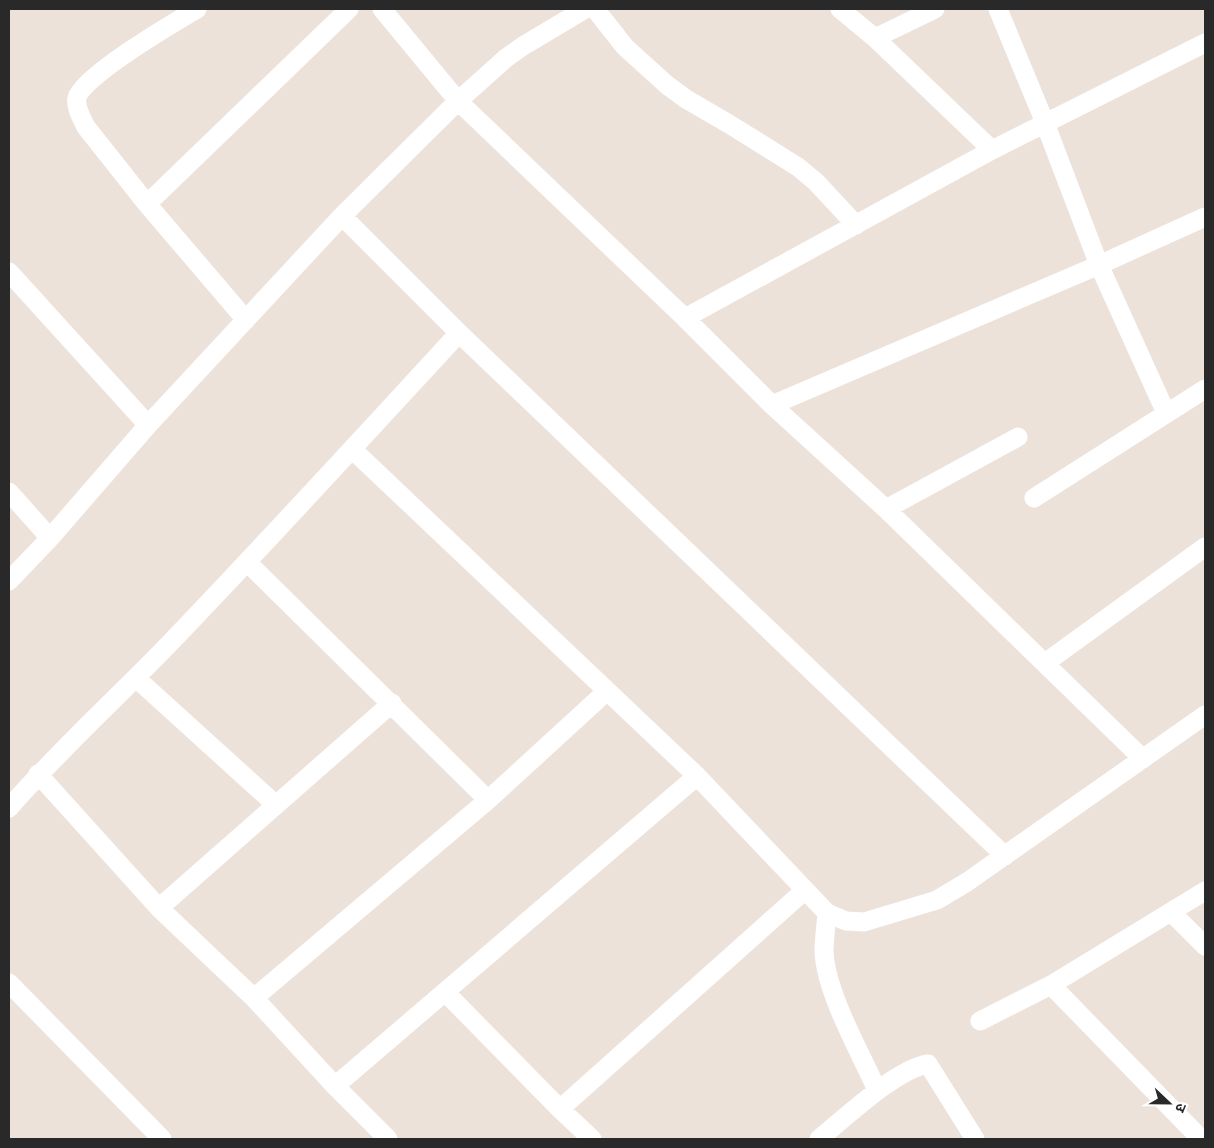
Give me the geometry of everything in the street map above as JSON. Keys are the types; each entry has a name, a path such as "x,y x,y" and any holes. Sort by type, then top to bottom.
{"street":[{"path":"197,9 126,54 83,85 76,98 79,113 86,127 246,320"},
{"path":"148,204 349,9"},
{"path":"382,9 458,102 685,318 772,405 886,509 1143,759"},
{"path":"9,581 50,538 148,425 342,216 458,102 523,46 584,9"},
{"path":"595,9 624,46 667,85 686,99 798,167 816,182 856,224"},
{"path":"840,9 874,38 992,150"},
{"path":"874,38 935,9"},
{"path":"998,9 1045,123 1099,265 1166,413"},
{"path":"685,318 992,150 1205,43"},
{"path":"342,216 459,333 1005,856"},
{"path":"772,405 1099,265 1205,217"},
{"path":"9,272 148,425"},
{"path":"9,808 38,774 136,678 247,562 459,333"},
{"path":"1034,498 1205,389"},
{"path":"886,509 1018,437"},
{"path":"352,449 697,776 804,891 827,913 846,921 864,922 937,900 968,882 1205,715"},
{"path":"9,492 50,538"},
{"path":"1045,663 1205,547"},
{"path":"247,562 392,703 488,800"},
{"path":"136,678 276,806"},
{"path":"254,998 488,800 608,691"},
{"path":"159,908 392,703"},
{"path":"38,774 159,908 254,998 335,1086 388,1139"},
{"path":"335,1086 697,776"},
{"path":"560,1109 804,891"},
{"path":"980,1021 1051,985 1205,891"},
{"path":"1171,912 1205,946"},
{"path":"827,913 824,953 829,977 836,1001 878,1090"},
{"path":"9,983 162,1139"},
{"path":"1051,985 1201,1139"},
{"path":"445,992 592,1139"},
{"path":"819,1139 878,1090 918,1066 928,1064 975,1139"}]}
